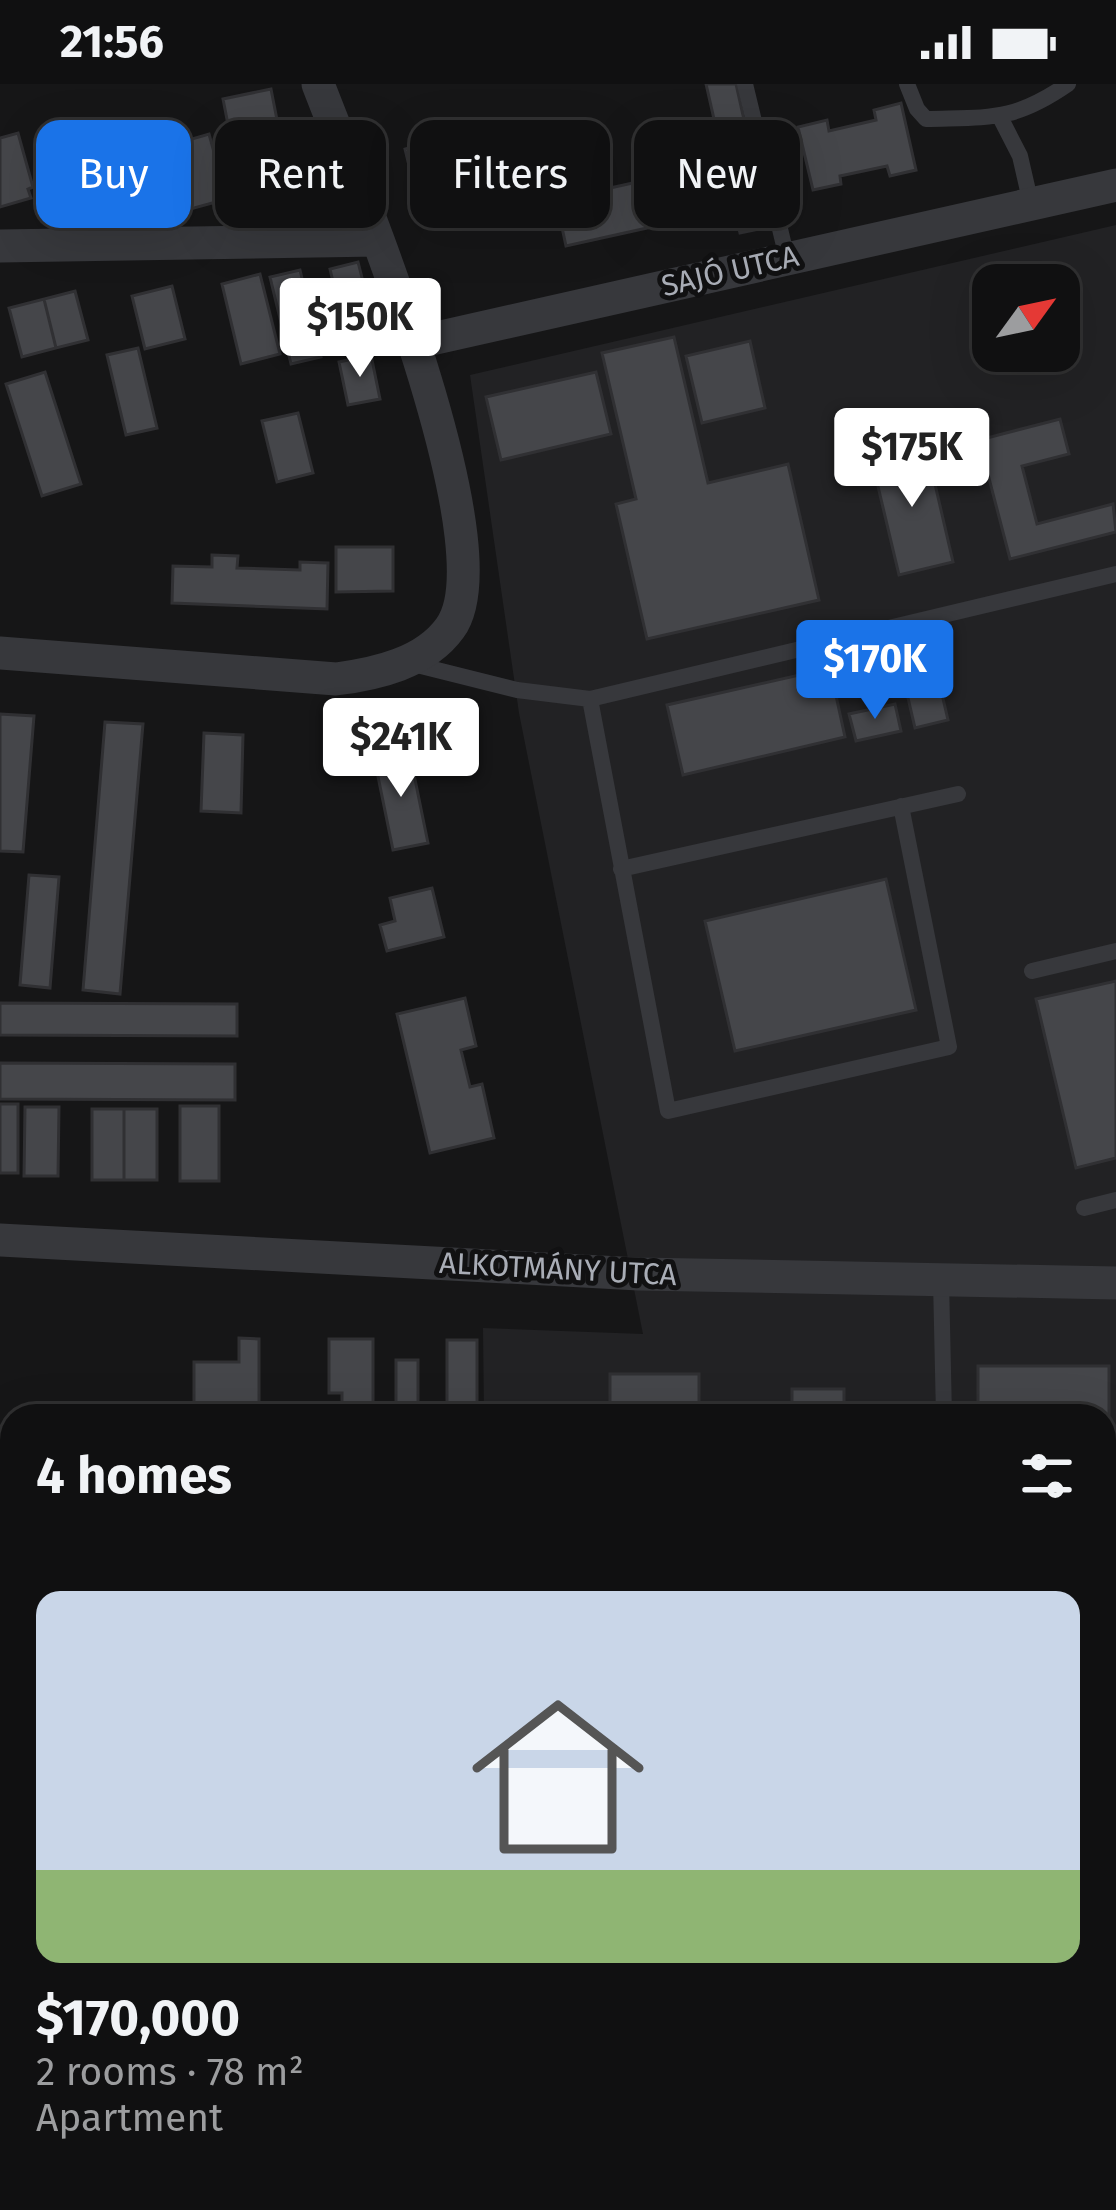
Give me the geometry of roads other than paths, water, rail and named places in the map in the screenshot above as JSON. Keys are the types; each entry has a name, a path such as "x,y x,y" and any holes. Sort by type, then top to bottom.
{"street":[{"path":"0,652 336,679 369,675 405,662 435,644 452,626 464,598 458,514 414,343 318,84"},
{"name":"SAJÓ UTCA","path":"414,343 1116,185"},
{"path":"0,246 378,240"},
{"name":"ALKOTMÁNY UTCA","path":"0,1240 639,1274 1116,1283"}],"lane":[{"path":"745,84 787,258"},
{"path":"907,84 916,110 926,119 1000,117 1034,107 1068,84"},
{"path":"1000,117 1020,156 1030,204"},
{"path":"405,662 517,690 590,699 1116,574"},
{"path":"590,699 668,1111 949,1047 901,806"},
{"path":"621,868 958,794"},
{"path":"1032,971 1116,951"},
{"path":"1084,1208 1116,1200"},
{"path":"941,1280 944,1404"}]}
